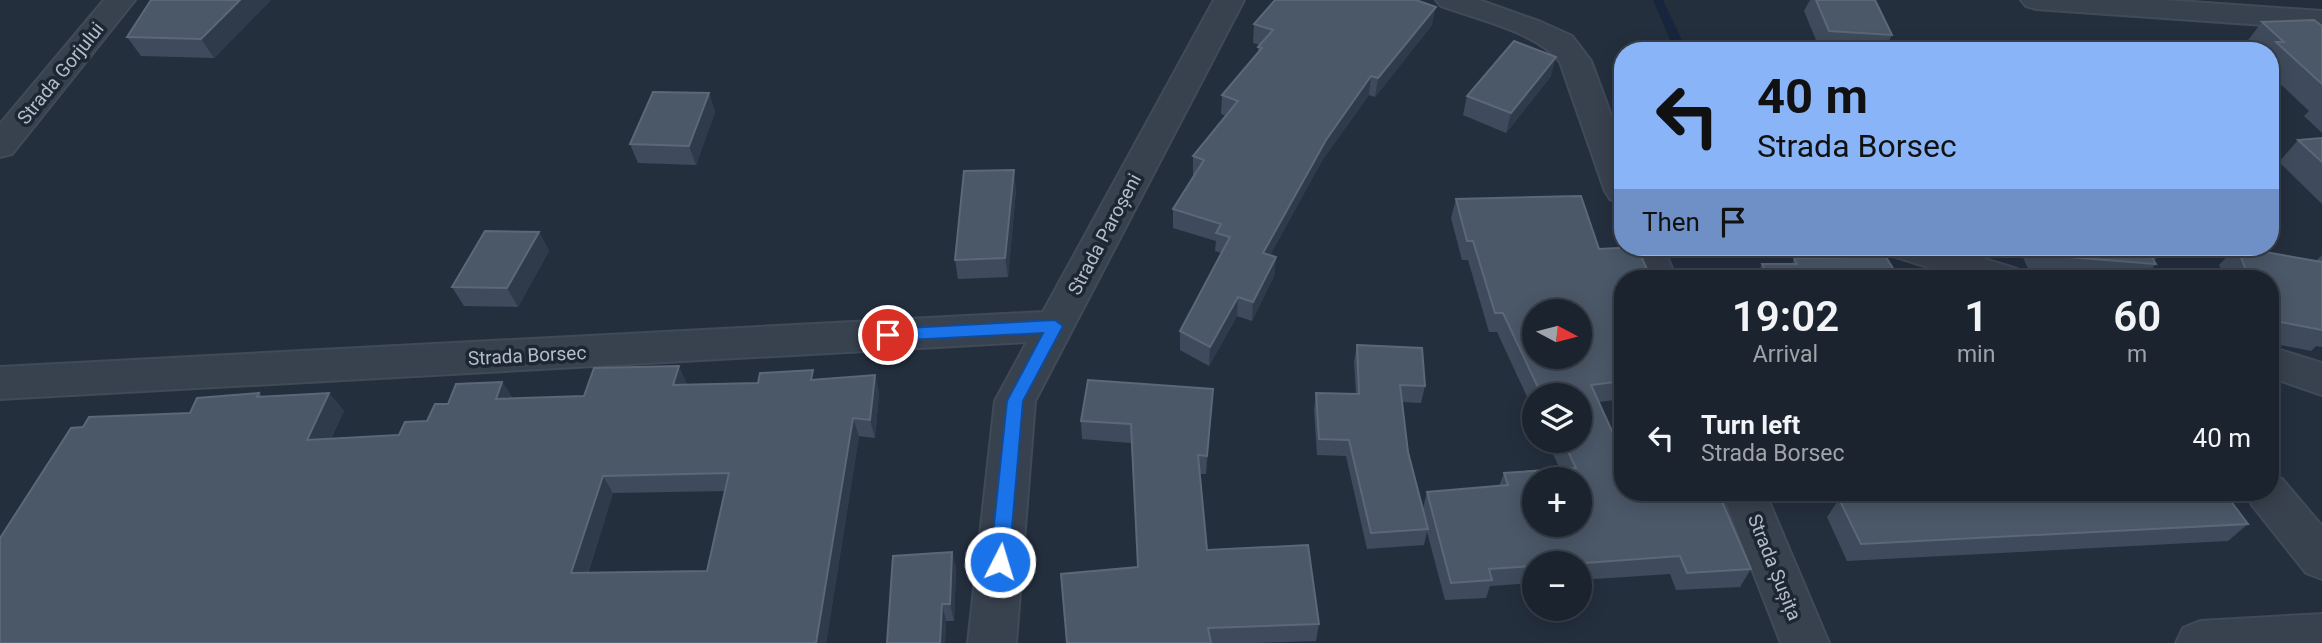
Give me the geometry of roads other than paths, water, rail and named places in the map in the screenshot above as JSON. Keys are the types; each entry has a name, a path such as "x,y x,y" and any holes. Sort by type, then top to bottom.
{"street":[{"name":"Strada Gorjului","path":"0,146 14,113 120,0"},
{"name":"Strada Paroșeni","path":"992,643 1015,401 1229,0"},
{"path":"1451,0 1530,28 1561,43 1575,61 1614,153"},
{"path":"2036,0 2322,20"},
{"path":"1934,256 1979,270"},
{"name":"Strada Borsec","path":"0,383 1055,326"},
{"path":"2279,365 2322,379"},
{"name":"Strada Șușița","path":"1748,501 1805,643"},
{"path":"2274,501 2322,559"},
{"path":"2200,643 2322,635"}],"waterway":[{"path":"1658,0 1677,42"}]}
